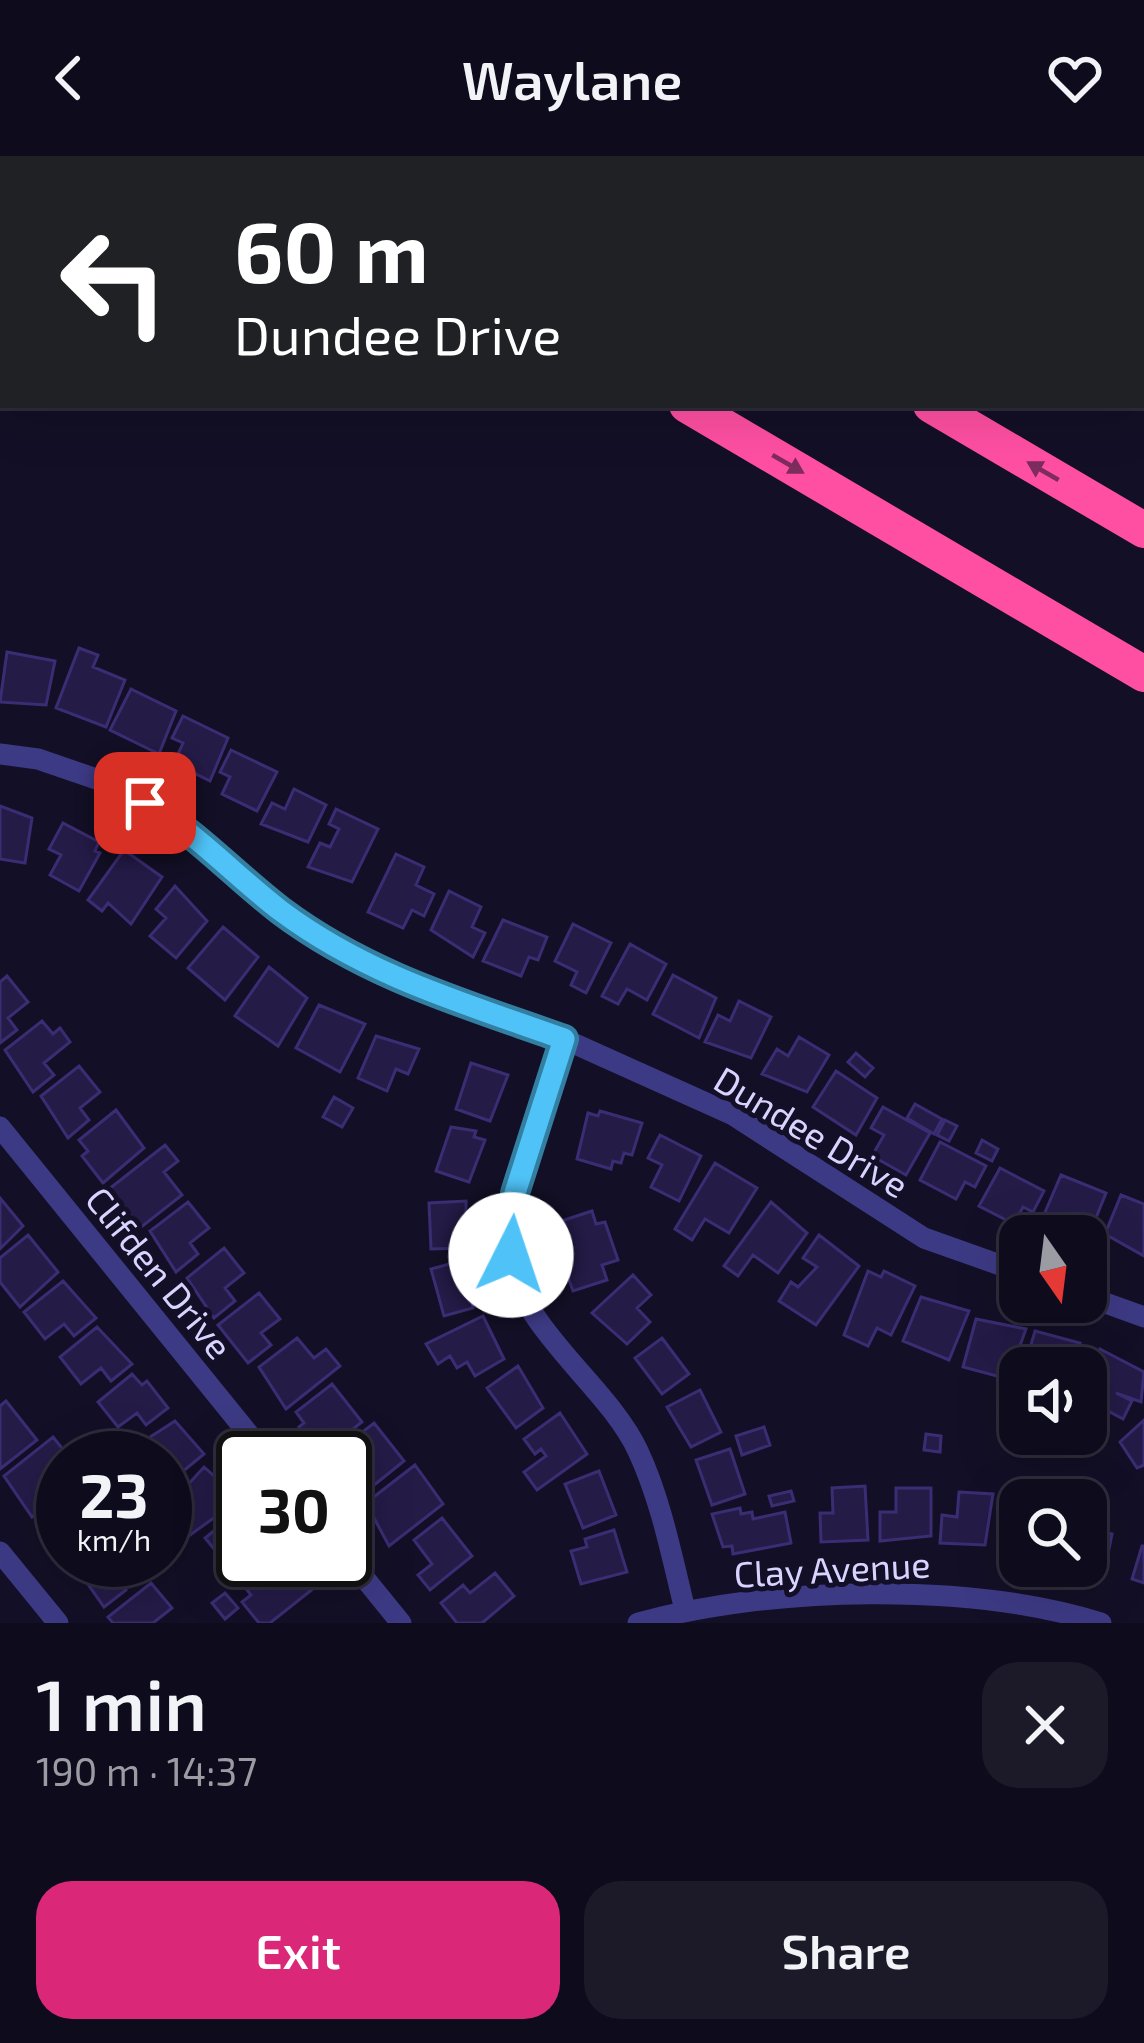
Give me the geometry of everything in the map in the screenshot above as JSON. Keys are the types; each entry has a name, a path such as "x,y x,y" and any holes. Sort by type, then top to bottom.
{"highway":[{"path":"692,408 1144,674"},
{"path":"936,408 1144,530"}],"street":[{"name":"Dundee Drive","path":"0,754 38,759 111,784 179,822 282,911 380,974 564,1039 733,1115 924,1238 999,1265"},
{"path":"564,1039 515,1193 511,1255 526,1306 590,1379 638,1449 685,1610"},
{"name":"Clifden Drive","path":"0,1126 246,1431"},
{"path":"1107,1304 1144,1317"},
{"path":"0,1552 58,1623"},
{"path":"372,1587 401,1623"},
{"name":"Clay Avenue","path":"638,1623 685,1610 920,1591 1101,1623"}],"building":[{"path":"79,648 98,655 93,667 125,680 106,727 56,708"},
{"path":"7,652 55,661 46,705 0,702"},
{"path":"131,689 176,711 159,754 110,730"},
{"path":"183,716 228,738 210,781 174,763 183,743 172,738"},
{"path":"231,750 277,772 257,811 222,794 230,777 220,772"},
{"path":"294,789 326,805 308,842 261,824 272,803 285,809"},
{"path":"0,806 32,818 25,863 0,859"},
{"path":"336,809 378,829 352,882 308,867 320,843 330,847 339,829 329,824"},
{"path":"63,823 99,842 95,851 100,853 79,891 50,875 61,855 49,849"},
{"path":"124,850 162,877 131,924 108,903 102,911 88,900"},
{"path":"396,854 424,867 416,885 434,894 424,916 412,910 403,928 368,912"},
{"path":"175,886 207,921 176,958 150,936 166,918 156,909"},
{"path":"449,891 481,907 472,927 485,933 473,957 431,930"},
{"path":"503,920 547,937 538,960 529,957 521,976 483,961"},
{"path":"573,924 611,943 586,993 571,985 577,972 555,961"},
{"path":"223,927 258,957 225,1000 188,968"},
{"path":"630,944 666,964 647,1000 627,989 618,1004 602,996"},
{"path":"269,967 307,998 278,1046 235,1016"},
{"path":"673,975 716,998 699,1038 653,1014"},
{"path":"7,976 28,1002 8,1018 17,1030 0,1043 0,982"},
{"path":"739,1001 771,1017 751,1058 705,1042 718,1015 730,1021"},
{"path":"319,1005 365,1024 340,1072 296,1048"},
{"path":"42,1021 53,1034 60,1028 70,1042 44,1063 54,1075 33,1092 5,1050"},
{"path":"376,1036 419,1049 408,1074 396,1069 387,1091 358,1078"},
{"path":"799,1037 829,1055 807,1092 762,1074 777,1049 788,1056"},
{"path":"856,1053 873,1068 865,1077 848,1062"},
{"path":"471,1063 508,1075 490,1121 456,1109"},
{"path":"79,1066 100,1092 80,1108 89,1120 68,1138 41,1096"},
{"path":"836,1071 877,1098 856,1135 813,1107"},
{"path":"334,1097 353,1108 342,1127 323,1117"},
{"path":"915,1104 942,1119 934,1134 907,1118"},
{"path":"883,1107 930,1133 906,1175 872,1156 884,1135 871,1128"},
{"path":"116,1110 144,1148 103,1183 82,1156 88,1151 79,1140"},
{"path":"600,1111 642,1123 632,1155 624,1153 621,1163 613,1161 611,1169 577,1159 588,1113 598,1116"},
{"path":"945,1120 957,1126 949,1141 937,1135"},
{"path":"451,1127 476,1131 474,1137 485,1140 469,1182 436,1171"},
{"path":"660,1135 701,1156 679,1201 651,1187 662,1165 648,1158"},
{"path":"982,1140 998,1149 992,1161 976,1153"},
{"path":"940,1142 986,1166 975,1187 965,1182 956,1199 920,1180"},
{"path":"165,1145 178,1161 164,1172 182,1195 140,1228 109,1189"},
{"path":"715,1163 757,1188 729,1233 705,1219 692,1240 675,1229"},
{"path":"1000,1168 1044,1191 1033,1212 1023,1207 1019,1215 999,1216 979,1206"},
{"path":"1061,1175 1106,1193 1097,1215 1044,1215"},
{"path":"1121,1195 1144,1204 1144,1256 1107,1235"},
{"path":"0,1198 23,1226 0,1249"},
{"path":"466,1201 466,1248 431,1249 429,1203"},
{"path":"188,1202 209,1228 190,1243 198,1254 176,1272 150,1231"},
{"path":"771,1202 807,1233 778,1273 753,1255 738,1276 724,1266"},
{"path":"592,1211 596,1224 605,1222 618,1260 602,1265 607,1280 573,1291 557,1247 565,1244 563,1238 557,1240 552,1224"},
{"path":"28,1235 58,1272 20,1307 0,1282 0,1258"},
{"path":"819,1235 859,1266 816,1325 779,1301 791,1282 798,1287 817,1267 803,1258"},
{"path":"224,1248 244,1273 225,1288 235,1301 214,1318 187,1278"},
{"path":"464,1260 473,1308 444,1316 431,1269"},
{"path":"868,1271 881,1277 884,1271 915,1286 891,1335 877,1328 868,1346 844,1335"},
{"path":"633,1275 651,1295 637,1308 650,1322 627,1344 592,1313"},
{"path":"63,1281 96,1318 74,1336 64,1324 45,1339 24,1312"},
{"path":"259,1293 280,1319 261,1333 271,1345 248,1363 218,1325"},
{"path":"921,1297 969,1311 949,1360 903,1341"},
{"path":"483,1316 504,1359 475,1376 467,1362 457,1368 450,1356 438,1364 426,1344"},
{"path":"976,1319 1026,1329 1020,1347 999,1347 999,1377 963,1367"},
{"path":"97,1327 132,1364 111,1381 101,1368 81,1384 60,1357"},
{"path":"1035,1331 1080,1343 1079,1347 1030,1347"},
{"path":"297,1338 314,1358 326,1349 340,1366 286,1409 259,1367"},
{"path":"662,1338 689,1374 662,1394 635,1358"},
{"path":"1107,1353 1144,1372 1141,1402 1116,1393 1132,1401 1123,1419 1107,1410"},
{"path":"518,1366 543,1408 516,1428 487,1388"},
{"path":"132,1374 142,1385 147,1381 168,1408 146,1425 137,1413 118,1427 98,1402"},
{"path":"332,1384 362,1422 350,1431 302,1431 299,1427 304,1423 296,1412"},
{"path":"700,1390 721,1432 691,1447 667,1407"},
{"path":"6,1401 36,1441 0,1469 0,1406"},
{"path":"560,1413 587,1454 537,1490 524,1472 546,1456 541,1449 535,1454 524,1439"},
{"path":"1144,1420 1144,1465 1137,1468 1120,1442"},
{"path":"175,1421 184,1431 159,1431"},
{"path":"374,1423 404,1461 372,1487 372,1431 364,1431"},
{"path":"764,1427 770,1445 742,1455 736,1436"},
{"path":"926,1434 941,1436 940,1452 924,1450"},
{"path":"192,1440 204,1454 192,1464"},
{"path":"730,1449 745,1494 712,1505 696,1460"},
{"path":"36,1451 36,1514 32,1517 4,1476"},
{"path":"415,1465 443,1504 389,1546 372,1514 372,1498"},
{"path":"204,1467 216,1478 216,1516 192,1534 192,1480"},
{"path":"599,1471 616,1515 583,1528 565,1484"},
{"path":"865,1486 868,1540 821,1542 820,1513 833,1513 832,1488"},
{"path":"896,1488 931,1488 931,1536 880,1541 880,1512 896,1512"},
{"path":"791,1491 794,1501 772,1506 769,1496"},
{"path":"959,1492 993,1494 985,1545 940,1543 942,1515 957,1517"},
{"path":"740,1508 741,1514 752,1512 753,1519 785,1512 791,1543 733,1554 732,1546 723,1547 712,1514"},
{"path":"442,1518 472,1556 430,1590 418,1575 432,1564 414,1540"},
{"path":"216,1529 216,1551 205,1538"},
{"path":"614,1530 627,1572 581,1584 571,1551 587,1547 585,1539"},
{"path":"1144,1546 1144,1583 1132,1579"},
{"path":"495,1573 514,1596 482,1623 457,1623 441,1603 463,1585 470,1593"},
{"path":"90,1587 124,1587 126,1590 104,1607"},
{"path":"146,1587 154,1587 172,1608 153,1623 113,1623 108,1617"},
{"path":"245,1587 314,1588 270,1623 259,1623 242,1602 251,1595"},
{"path":"225,1593 238,1608 225,1619 212,1603"}],"route":[{"path":"145,803 179,822 282,911 380,974 564,1039 515,1193 511,1255"}]}
